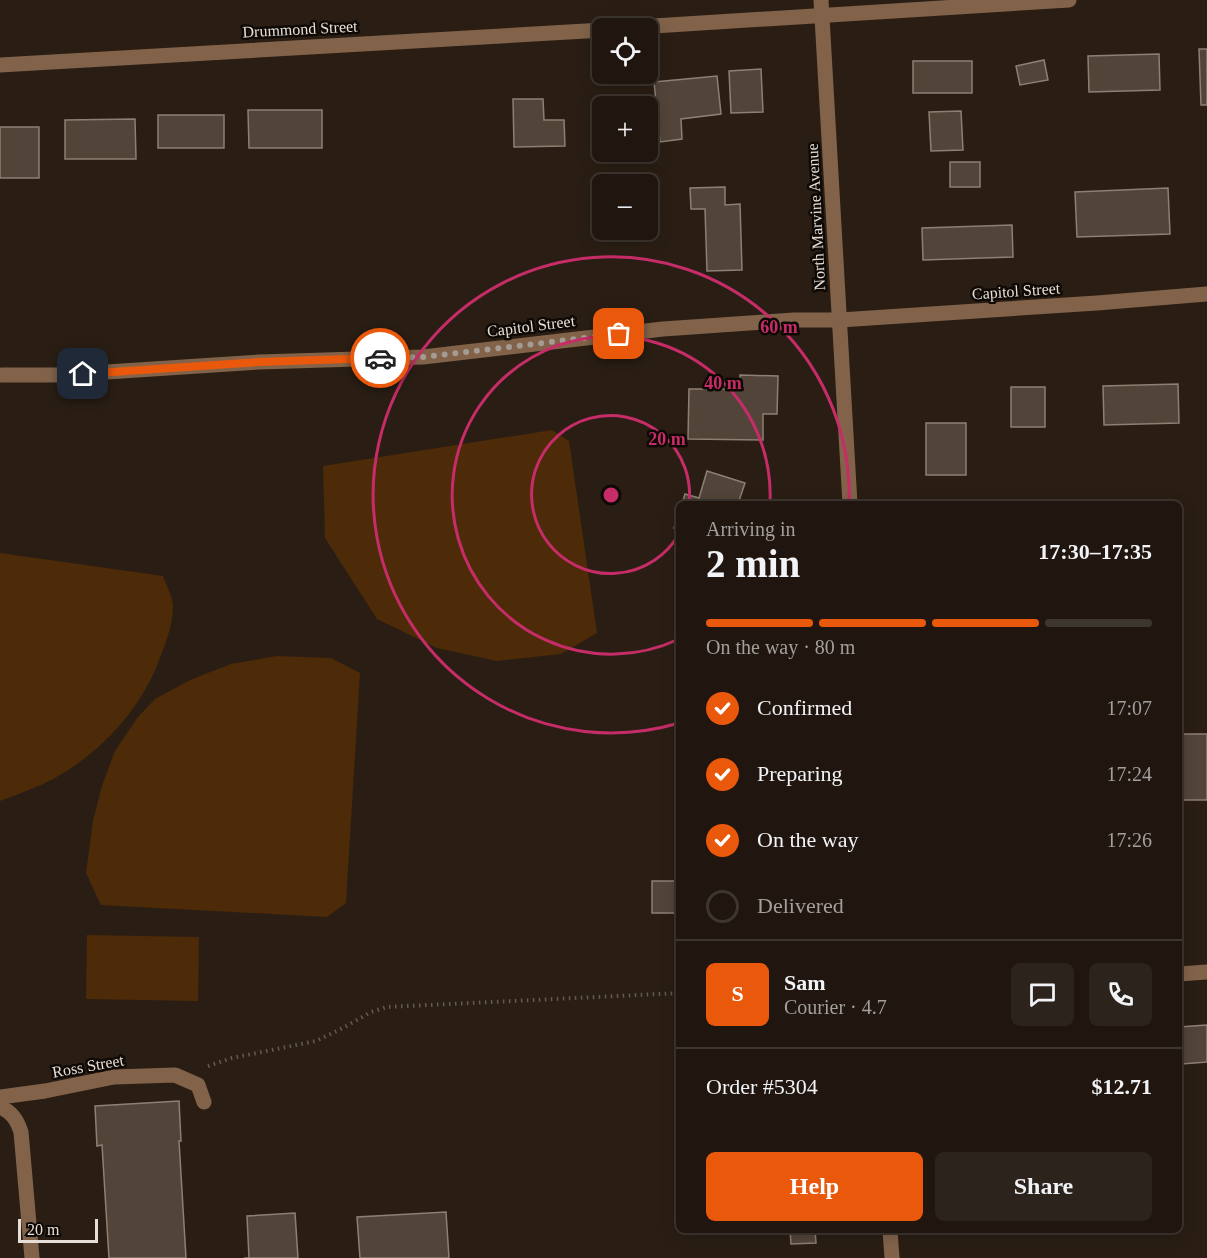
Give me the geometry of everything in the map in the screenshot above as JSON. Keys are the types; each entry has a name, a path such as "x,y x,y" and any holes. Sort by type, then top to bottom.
{"street":[{"name":"North Marvine Avenue","path":"821,0 850,501"},
{"path":"658,26 1069,0"},
{"name":"Drummond Street","path":"0,65 592,31"},
{"name":"Capitol Street","path":"2,375 61,375 258,362 423,357 663,329 794,320 840,320 1207,294"},
{"path":"1182,974 1207,972"},
{"name":"Ross Street","path":"0,1097 45,1091 114,1077 175,1075 188,1081"},
{"path":"188,1081 198,1085 204,1102"},
{"path":"0,1107 17,1120 21,1132 32,1258"},
{"path":"890,1233 892,1258"}],"path":[{"path":"188,1081 201,1068 232,1058 316,1041 371,1012 387,1007 676,993"}],"shaded area":[{"path":"552,430 569,441 597,633 561,654 497,661 437,648 377,619 325,538 323,466"},
{"path":"0,553 163,576 173,606 167,638 153,674 144,692 119,726 105,741 73,767 55,778 0,801"},
{"path":"277,656 331,658 360,673 346,903 327,917 101,905 86,873 93,821 102,786 115,751 138,717 155,699 190,680 231,664"},
{"path":"87,935 199,937 198,1001 86,999"}],"building":[{"path":"1199,49 1207,49 1207,105 1201,105"},
{"path":"1159,54 1160,90 1089,92 1088,56"},
{"path":"1044,60 1048,80 1020,85 1016,66"},
{"path":"913,61 972,61 972,93 913,93"},
{"path":"761,69 763,112 731,113 729,71"},
{"path":"717,76 721,114 681,119 682,139 660,142 658,96 655,96 654,84 658,84 658,82"},
{"path":"513,99 543,99 544,120 564,120 565,146 514,147"},
{"path":"248,110 322,110 322,148 249,148"},
{"path":"961,111 963,150 931,151 929,112"},
{"path":"158,115 224,115 224,148 158,148"},
{"path":"135,119 136,159 65,159 65,120"},
{"path":"0,127 39,127 39,178 0,178"},
{"path":"950,162 980,162 980,187 950,187"},
{"path":"725,187 725,205 740,204 742,270 707,271 705,209 691,209 690,188"},
{"path":"1168,188 1170,234 1077,237 1075,192"},
{"path":"1012,225 1013,257 923,260 922,228"},
{"path":"740,375 778,376 777,414 763,414 763,440 688,439 689,389 740,389"},
{"path":"1178,384 1179,423 1104,425 1103,386"},
{"path":"1011,387 1045,387 1045,427 1011,427"},
{"path":"926,423 966,423 966,475 926,475"},
{"path":"707,471 745,483 739,501 683,501 685,494 699,498"},
{"path":"1183,734 1207,734 1207,800 1183,800"},
{"path":"652,881 676,881 676,913 652,913"},
{"path":"1207,1025 1207,1062 1182,1064 1182,1027"},
{"path":"179,1101 186,1258 109,1258 102,1145 97,1146 95,1106"},
{"path":"446,1212 449,1258 360,1258 357,1217"},
{"path":"295,1213 298,1258 249,1258 247,1216"},
{"path":"790,1233 815,1233 816,1243 791,1244"}],"way so far":[{"path":"380,358 423,357 619,334"}],"route":[{"path":"83,374 258,362 380,358"}]}
